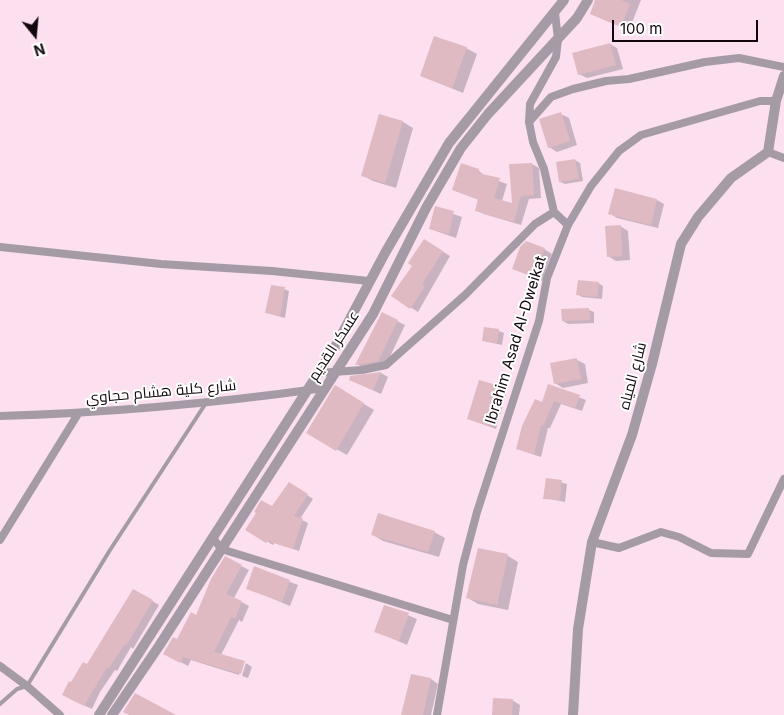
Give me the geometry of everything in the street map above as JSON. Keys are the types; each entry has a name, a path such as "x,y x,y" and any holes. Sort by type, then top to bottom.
{"street":[{"name":"عسكر القديم","path":"99,715 214,539 307,391 449,143 564,0"},
{"name":"عسكر القديم","path":"112,715 159,646 373,314 426,208 461,148 488,114 577,18 588,0"},
{"path":"555,13 558,39 556,57 530,104 529,122 533,142 544,168 554,212 568,226"},
{"path":"529,122 551,97 573,89 606,81 629,79 705,62 739,58 784,68"},
{"path":"784,76 776,101 779,113 768,152 784,158"},
{"name":"Ibrahim Asad Al-Dweikat","path":"437,715 463,565 480,502 539,321 547,278 568,226 591,186 602,172 619,151 641,135 760,101 776,101"},
{"name":"شارع المياه","path":"573,715 578,628 592,542 634,426 652,364 681,244 698,217 732,178 768,152"},
{"path":"318,373 334,373 386,365 465,295 535,224 554,212"},
{"path":"0,246 161,264 272,271 370,281"},
{"name":"شارع كلية هشام حجاوي","path":"0,416 78,414 206,403 324,388"},
{"path":"0,540 78,414"},
{"path":"592,542 619,548 661,532 678,536 711,553 748,554 784,479"},
{"path":"214,539 221,549 453,620"},
{"path":"0,666 27,686 60,715"}],"lane":[{"path":"0,704 17,689 27,686 110,550 206,403"}],"building":[{"path":"595,0 621,0 630,4 621,27 590,14"},
{"path":"434,36 467,47 452,88 420,76"},
{"path":"610,43 616,65 578,75 572,53"},
{"path":"561,112 570,141 548,148 539,119"},
{"path":"379,114 403,121 385,183 361,176"},
{"path":"575,159 579,179 559,182 556,162"},
{"path":"461,163 479,169 478,173 500,178 494,198 512,203 509,164 532,163 534,195 521,196 514,222 475,211 478,199 452,190"},
{"path":"615,188 657,199 651,225 608,214"},
{"path":"435,206 454,211 449,234 429,229"},
{"path":"621,225 622,256 607,257 605,226"},
{"path":"424,239 443,251 422,284 425,286 410,309 391,296 412,266 408,263"},
{"path":"526,241 545,248 534,277 512,269 520,247"},
{"path":"578,280 599,282 597,297 576,295"},
{"path":"271,285 285,287 280,316 265,313"},
{"path":"589,308 590,320 562,321 561,309"},
{"path":"382,312 398,320 378,361 355,365"},
{"path":"484,327 499,329 497,343 482,341"},
{"path":"577,358 581,379 554,384 550,363"},
{"path":"381,372 373,390 349,380 350,376"},
{"path":"479,380 500,386 488,426 467,419"},
{"path":"548,384 580,395 575,408 554,401 543,426 541,425 534,454 516,449 522,426 535,399 542,402"},
{"path":"335,385 364,403 336,451 306,433"},
{"path":"546,478 562,480 560,500 543,499"},
{"path":"289,482 308,494 294,516 303,518 293,549 268,541 266,543 245,530 256,513 254,512 261,500 272,506"},
{"path":"378,513 435,531 428,552 371,535"},
{"path":"478,548 508,554 497,605 466,598"},
{"path":"225,556 242,565 226,594 242,601 235,619 231,617 214,652 245,661 241,674 183,657 180,663 163,654 173,637 177,639 191,612 196,615 211,579"},
{"path":"254,566 290,580 282,602 246,589"},
{"path":"133,589 153,600 126,646 124,645 109,668 107,667 84,706 62,695 69,681 71,682 83,662 87,664"},
{"path":"384,605 409,613 399,641 374,632"},
{"path":"411,674 431,678 423,715 401,715"},
{"path":"135,693 176,715 129,715 123,712"},
{"path":"493,698 513,699 512,715 492,715"}]}
